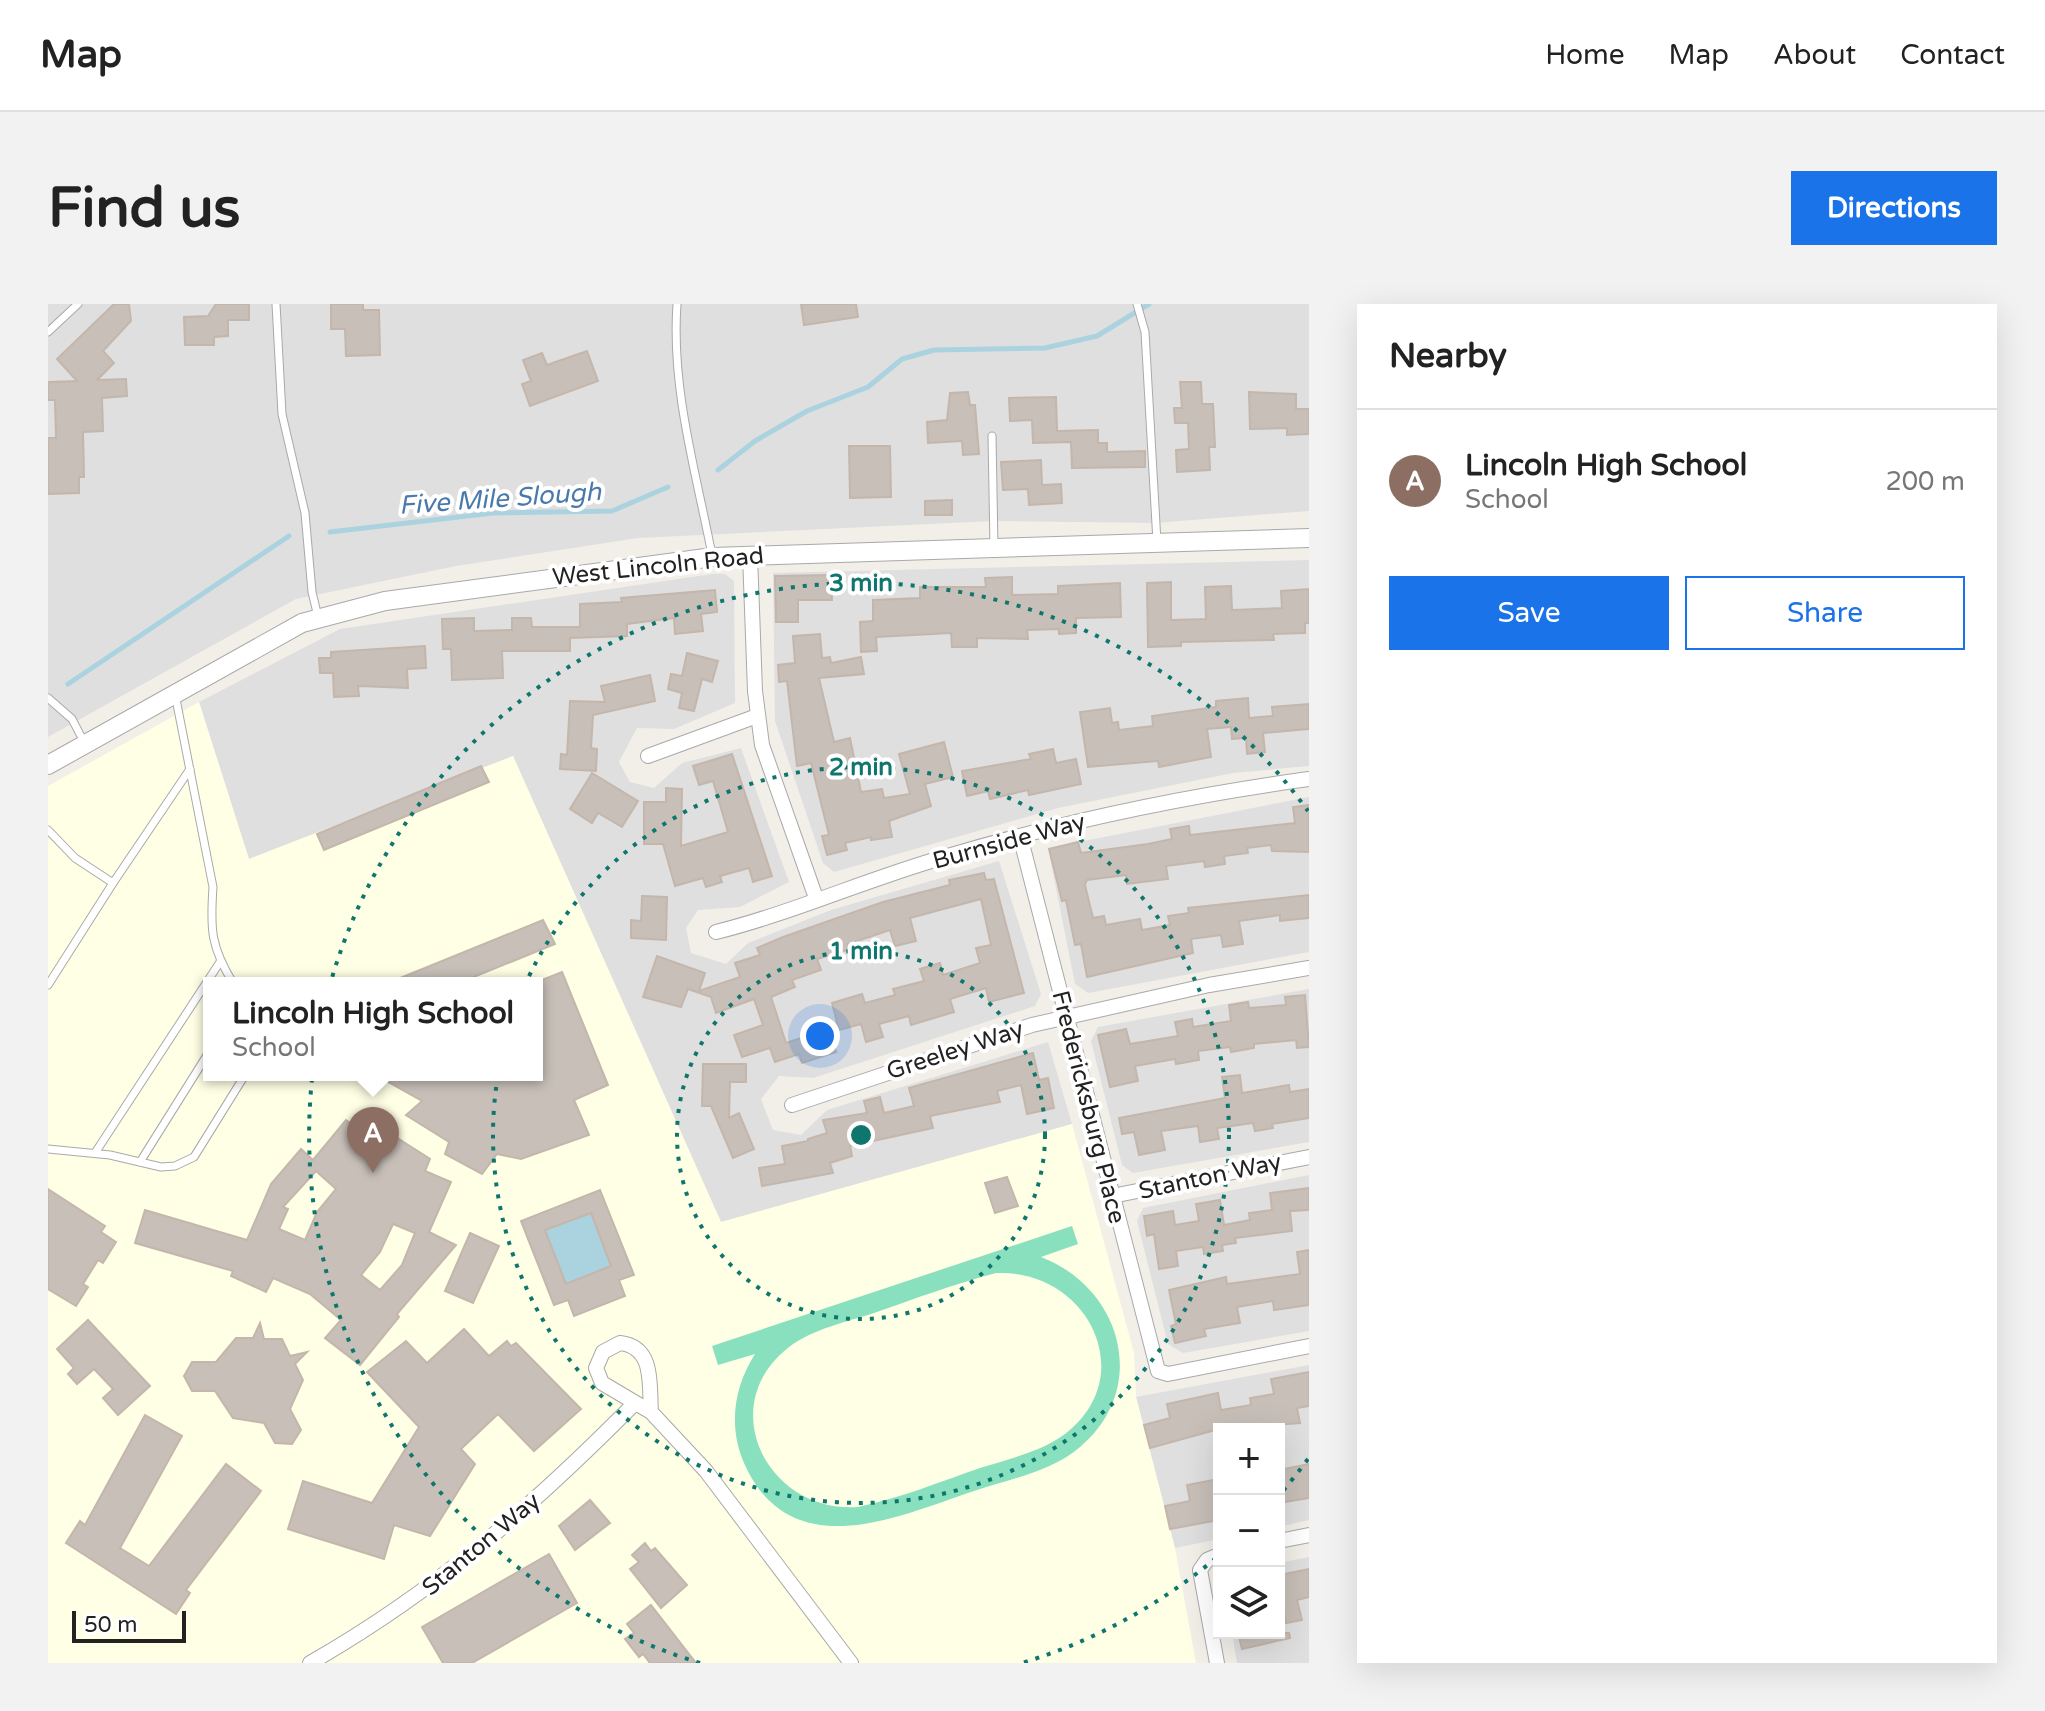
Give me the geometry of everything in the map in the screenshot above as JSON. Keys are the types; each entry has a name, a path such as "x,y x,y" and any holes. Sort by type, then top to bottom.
{"street":[{"name":"West Lincoln Road","path":"48,765 318,617 437,593 713,557 1309,538"},
{"path":"750,555 757,716 762,745 816,898"},
{"path":"648,756 757,716"},
{"name":"Burnside Way","path":"716,932 1020,836 1164,804 1309,779"},
{"name":"Fredericksburg Place","path":"1020,836 1156,1366 1163,1374 1309,1346"},
{"name":"Greeley Way","path":"792,1105 974,1042 1066,1017 1209,985 1309,968"},
{"name":"Stanton Way","path":"1112,1196 1309,1157"},
{"path":"651,1412 648,1362 635,1347 620,1343 597,1359 602,1383 651,1412 706,1471 851,1663"},
{"name":"Stanton Way","path":"310,1663 414,1600 480,1549 526,1510 635,1403"},
{"path":"1285,1540 1309,1535"},
{"path":"1213,1559 1203,1566 1201,1589 1217,1663"}],"lane":[{"path":"48,332 78,304"},
{"path":"276,304 282,414 305,513 312,592 318,617"},
{"path":"677,304 674,346 677,381 713,557"},
{"path":"1137,304 1145,332 1157,544"},
{"path":"992,436 994,550"},
{"path":"175,694 213,887 211,915 215,953 229,977"},
{"path":"48,698 72,719 85,744"},
{"path":"48,985 190,769"},
{"path":"49,834 75,858 113,883"},
{"path":"210,977 220,962"},
{"path":"95,1153 203,988"},
{"path":"140,1162 203,1062"},
{"path":"48,1149 95,1153 161,1167 175,1166 194,1157 241,1081"}],"shaded area":[{"path":"48,304 1309,304 1309,511 1154,523 993,521 638,538 456,566 296,599 48,737"},
{"path":"1309,560 1309,766 1233,773 1058,808 834,872 823,863 775,721 773,573"},
{"path":"725,574 734,581 735,703 674,729 637,728 619,762 630,782 654,788 682,763 741,748 789,882 740,907 698,910 686,928 691,953 726,964 748,943 831,910 999,861 1041,994 1035,1006 813,1078 779,1076 761,1099 773,1130 801,1135 827,1110 1048,1042 1072,1124 721,1222 513,756 249,860 199,702 340,629"},
{"path":"199,702 249,859 513,756 721,1222 1072,1124 1134,1353 1136,1397 1175,1548 1196,1663 48,1663 48,786"},
{"path":"1309,797 1309,952 1088,993 1075,984 1048,848"},
{"path":"1309,989 1309,1142 1133,1173 1122,1165 1091,1041 1098,1027"},
{"path":"1309,1175 1309,1331 1183,1353 1168,1344 1137,1221 1143,1208"},
{"path":"1309,1365 1309,1520 1285,1526 1285,1423 1213,1423 1213,1540 1175,1548 1136,1397"},
{"path":"1309,1557 1309,1663 1237,1663 1233,1639 1285,1639 1285,1562"}],"green space":[{"path":"1072,1226 1078,1244 1041,1257 1069,1272 1091,1291 1107,1315 1117,1342 1120,1369 1115,1397 1102,1423 1069,1456 1029,1474 912,1512 847,1526 817,1524 789,1515 764,1495 744,1463 735,1421 738,1393 755,1354 718,1365 712,1346","holes":["996,1273 1028,1276 1056,1288 1078,1307 1094,1330 1101,1357 1099,1384 1088,1410 1065,1434 1046,1446 1024,1454 858,1507 826,1505 799,1493 777,1475 761,1452 754,1425 755,1398 766,1371 789,1347 808,1335 980,1277"]}],"water":[{"path":"591,1213 611,1266 566,1284 545,1230"}],"building":[{"path":"114,304 129,304 131,321 103,351 114,363 97,380 126,379 127,396 102,398 103,431 83,432 84,477 79,477 79,493 48,494 48,438 56,438 55,400 48,400 48,382 77,381 57,359"},
{"path":"216,304 249,304 249,320 228,320 228,336 214,337 214,345 185,345 184,317 208,316"},
{"path":"331,304 363,304 363,310 379,310 380,355 346,356 345,329 331,329"},
{"path":"801,304 856,304 858,317 804,325"},
{"path":"587,351 598,381 530,406 522,384 531,381 523,360 542,353 547,365"},
{"path":"1180,382 1201,382 1202,404 1213,404 1215,447 1209,447 1210,470 1177,472 1176,450 1189,449 1188,423 1175,423 1174,408 1182,408"},
{"path":"968,392 970,405 975,405 979,454 963,455 962,441 928,443 927,422 947,420 950,393"},
{"path":"1249,392 1296,394 1296,409 1309,409 1309,434 1287,435 1287,428 1250,429"},
{"path":"1056,397 1057,431 1098,430 1098,443 1107,443 1107,452 1145,451 1145,467 1072,468 1071,442 1033,443 1032,420 1010,421 1009,398"},
{"path":"849,446 890,446 891,497 850,498"},
{"path":"1041,460 1042,485 1061,484 1062,503 1029,505 1028,489 1003,490 1001,462"},
{"path":"952,500 952,515 925,515 925,501"},
{"path":"831,575 832,600 798,600 798,622 776,622 775,576"},
{"path":"1012,577 1012,595 1058,594 1058,586 1120,583 1121,617 1076,618 1076,633 1059,634 1059,629 1027,630 1028,639 977,638 977,647 952,647 951,633 876,637 877,651 861,652 860,622 873,621 873,600 920,598 920,587 986,587 985,578"},
{"path":"1171,582 1171,620 1206,619 1205,587 1231,586 1232,610 1282,608 1281,591 1309,589 1309,623 1305,623 1305,633 1273,634 1274,640 1181,642 1181,646 1148,647 1147,583"},
{"path":"715,590 717,612 701,614 703,631 675,634 674,618 627,624 627,636 570,638 570,651 502,651 503,678 452,680 451,649 443,649 442,619 474,618 474,631 512,630 512,618 531,618 532,627 580,627 580,604"},
{"path":"820,634 822,658 830,657 831,663 861,657 864,674 819,678 834,742 850,738 861,792 882,789 884,798 910,794 899,754 944,742 953,777 925,784 931,806 889,821 892,837 871,840 871,837 845,843 847,850 827,855 822,836 829,835 811,763 797,766 787,681 779,682 778,665 795,663 793,636"},
{"path":"425,646 426,668 407,669 408,688 358,686 359,696 334,697 333,673 320,673 319,658 331,658 331,652"},
{"path":"687,653 718,661 712,682 702,679 694,711 679,708 682,693 668,689 671,674 682,676"},
{"path":"650,675 655,701 593,715 591,748 597,749 596,771 560,769 561,754 567,755 570,701 605,702 601,686"},
{"path":"1248,698 1249,718 1273,716 1272,707 1309,704 1309,729 1263,733 1265,752 1247,754 1246,738 1232,739 1231,727 1207,729 1211,757 1159,767 1158,761 1088,767 1080,712 1110,708 1112,723 1118,722 1119,730 1153,726 1152,716 1216,707 1216,701"},
{"path":"1053,749 1056,763 1076,759 1081,784 1029,795 1028,790 990,799 988,791 967,796 962,771 1031,759 1029,754"},
{"path":"732,754 772,876 753,882 749,868 720,876 722,882 706,887 703,878 675,886 663,844 644,844 644,802 666,802 666,788 682,789 681,846 728,832 713,781 699,785 693,766"},
{"path":"481,766 489,782 324,850 317,834"},
{"path":"592,773 638,801 622,827 598,813 592,823 570,809"},
{"path":"1309,805 1309,852 1272,851 1271,845 1247,848 1248,853 1224,856 1225,864 1205,867 1204,861 1166,866 1168,879 1127,884 1126,875 1087,880 1085,885 1093,918 1104,916 1106,925 1140,919 1142,930 1170,925 1168,916 1189,913 1188,908 1309,895 1309,918 1280,921 1280,915 1239,921 1243,944 1223,947 1221,935 1191,939 1193,953 1087,977 1081,944 1075,945 1066,900 1062,901 1049,849 1078,842 1081,853 1148,844 1172,839 1170,829 1189,826 1190,835 1295,823 1293,807"},
{"path":"984,873 986,880 994,879 1024,993 989,1002 986,988 950,999 954,1012 911,1025 909,1016 879,1024 883,1037 866,1042 861,1024 839,1030 832,1003 862,994 865,1003 895,995 893,989 924,981 920,969 940,963 943,975 980,963 976,948 991,945 981,899 910,918 916,941 895,946 890,930 848,944 850,949 817,959 821,970 792,980 795,987 771,997 786,1043 829,1029 836,1052 802,1063 799,1054 775,1062 770,1048 742,1057 734,1035 763,1025 754,999 716,1013 711,997 688,989 681,1007 643,997 657,956 705,973 699,991 740,977 735,963 760,955 757,948 783,937 883,902 950,885 949,880"},
{"path":"642,896 667,897 666,940 631,938 631,920 641,921"},
{"path":"543,920 555,944 474,977 403,977"},
{"path":"562,972 608,1085 574,1100 589,1135 521,1159 497,1154 482,1174 445,1154 449,1142 406,1115 422,1101 387,1081 543,1081 543,980"},
{"path":"1305,995 1309,1047 1297,1048 1296,1040 1254,1044 1254,1048 1231,1052 1230,1047 1198,1051 1199,1060 1176,1064 1175,1059 1135,1066 1138,1081 1110,1087 1098,1035 1126,1029 1130,1044 1178,1036 1175,1022 1192,1019 1193,1027 1231,1021 1229,1005 1248,1002 1249,1008 1286,1005 1285,997"},
{"path":"1033,1053 1039,1080 1048,1078 1054,1108 1027,1114 1021,1085 997,1091 1000,1102 930,1116 933,1128 850,1146 852,1156 830,1163 833,1173 762,1186 759,1168 785,1164 782,1146 808,1141 827,1133 823,1120 867,1113 864,1101 880,1097 884,1113 914,1106 909,1088"},
{"path":"703,1064 746,1064 746,1082 730,1082 729,1118 739,1113 754,1149 733,1158 711,1106 702,1106"},
{"path":"1240,1075 1242,1093 1289,1085 1290,1092 1309,1089 1309,1118 1272,1124 1273,1128 1255,1131 1253,1123 1217,1128 1219,1139 1200,1142 1198,1126 1161,1131 1165,1150 1139,1155 1134,1132 1122,1134 1119,1118 1225,1098 1222,1077"},
{"path":"346,1120 370,1137 380,1127 430,1159 425,1171 451,1182 429,1232 456,1245 397,1314 399,1317 360,1365 325,1338 341,1320 310,1294 273,1278 266,1292 231,1276 233,1271 135,1243 145,1210 247,1240 271,1184 301,1149 313,1160","holes":["316,1171 336,1189 317,1212 305,1240 279,1229 288,1209 283,1207","393,1224 415,1233 402,1265 380,1290 361,1275 380,1252"]},
{"path":"1007,1177 1018,1206 995,1213 985,1183"},
{"path":"1309,1188 1309,1210 1290,1211 1292,1231 1235,1238 1236,1243 1222,1245 1223,1251 1204,1254 1203,1247 1176,1251 1178,1266 1159,1269 1154,1234 1147,1236 1144,1216 1173,1211 1175,1225 1199,1221 1196,1204 1220,1200 1224,1225 1250,1220 1249,1213 1272,1210 1270,1193"},
{"path":"48,1189 105,1226 101,1232 116,1242 103,1263 98,1260 83,1284 88,1287 76,1306 48,1289"},
{"path":"600,1190 634,1275 619,1280 625,1296 574,1316 568,1300 554,1305 521,1221","holes":["591,1213 611,1266 566,1284 545,1230"]},
{"path":"470,1233 499,1246 473,1303 445,1291"},
{"path":"1309,1250 1309,1305 1274,1310 1273,1301 1237,1307 1240,1323 1204,1329 1206,1336 1175,1343 1171,1326 1176,1324 1169,1290 1226,1277 1227,1284 1300,1274 1297,1252"},
{"path":"88,1320 150,1386 118,1415 103,1398 113,1389 94,1369 77,1384 68,1374 74,1368 57,1349"},
{"path":"260,1323 264,1339 282,1339 290,1356 307,1352 295,1364 303,1380 290,1409 301,1430 292,1444 275,1443 264,1423 233,1418 215,1391 192,1391 184,1376 192,1362 216,1362 236,1338 253,1338"},
{"path":"464,1329 489,1356 507,1341 511,1346 516,1343 581,1409 534,1451 498,1414 461,1449 475,1464 430,1536 394,1525 384,1559 288,1529 303,1481 372,1503 419,1427 367,1372 406,1341 427,1363"},
{"path":"1309,1372 1309,1406 1297,1408 1300,1423 1213,1423 1213,1431 1150,1448 1144,1425 1170,1418 1167,1404 1218,1393 1221,1410 1251,1405 1250,1398 1274,1394 1271,1379"},
{"path":"145,1415 182,1436 120,1548 149,1566 226,1464 261,1491 186,1590 190,1593 176,1614 66,1543 80,1521 85,1525"},
{"path":"1309,1464 1309,1498 1285,1502 1285,1469"},
{"path":"1213,1480 1213,1521 1170,1529 1165,1506 1190,1501 1187,1485"},
{"path":"590,1500 610,1523 575,1550 559,1526"},
{"path":"645,1543 651,1551 655,1548 687,1585 661,1608 630,1569 639,1562 632,1555"},
{"path":"549,1554 577,1603 472,1663 443,1663 422,1627"},
{"path":"1309,1569 1309,1597 1297,1600 1302,1620 1286,1623 1285,1574"},
{"path":"651,1605 696,1663 650,1663 643,1654 639,1657 625,1639 634,1633 627,1624"},
{"path":"1285,1633 1289,1633 1290,1638 1242,1649 1240,1639 1285,1639"}],"waterway":[{"name":"Five Mile Slough","path":"718,470 755,441 807,411 868,387 902,359 934,350 1045,348 1097,336 1149,304"},
{"name":"Five Mile Slough","path":"330,532 493,513 612,511 668,487"},
{"name":"Five Mile Slough","path":"68,684 289,536"}],"place":[{"name":"Lincoln High School","path":"373,1173"}]}
